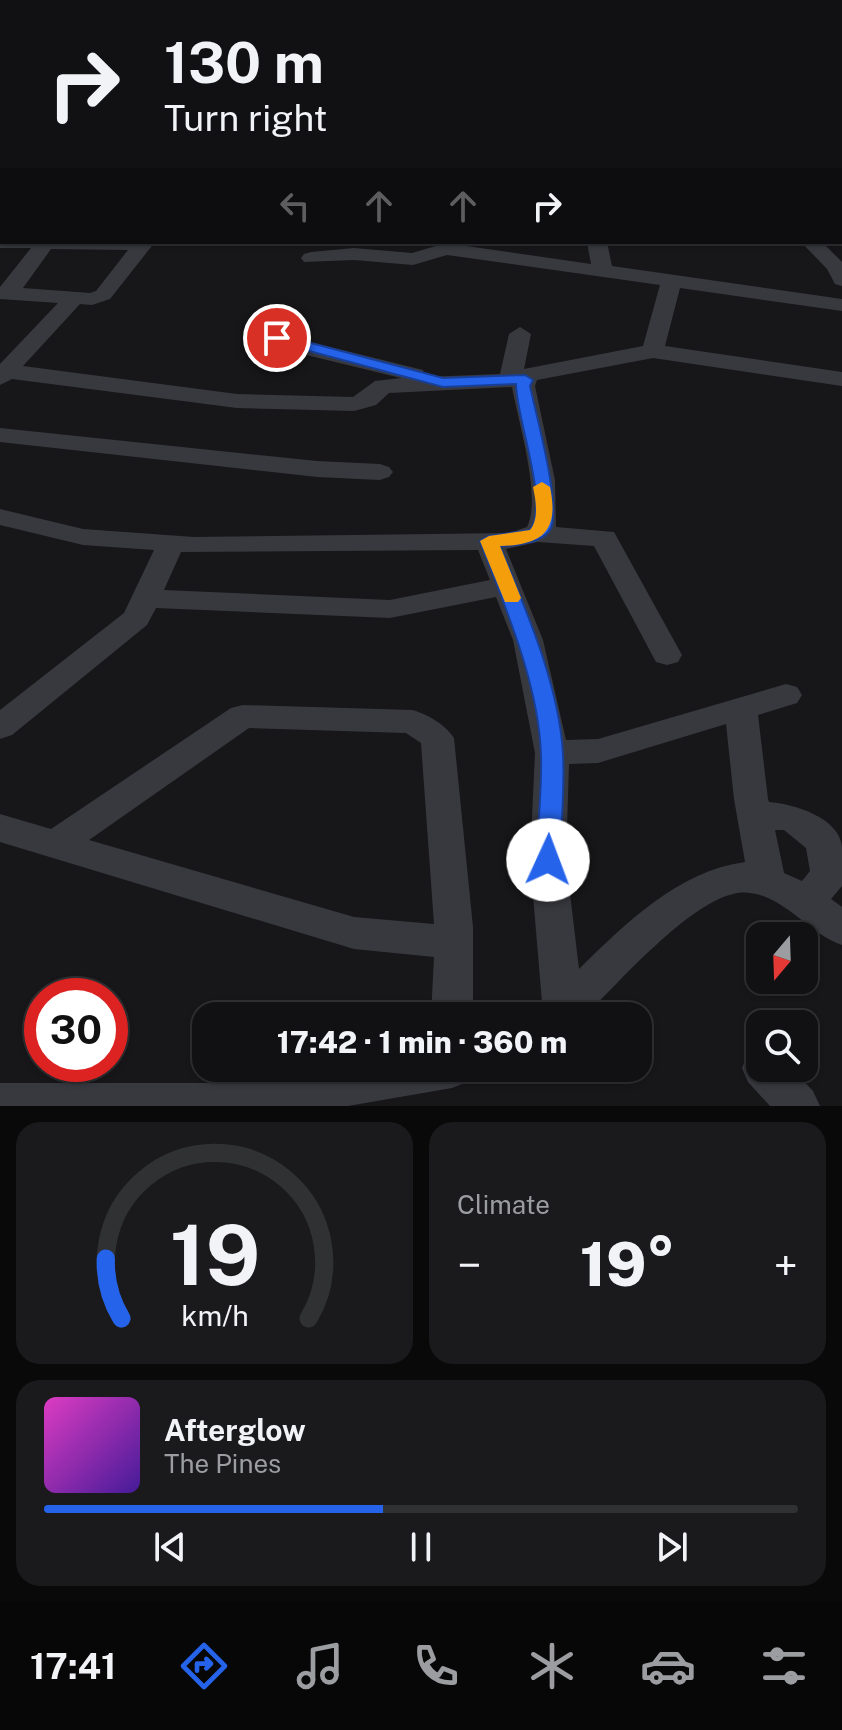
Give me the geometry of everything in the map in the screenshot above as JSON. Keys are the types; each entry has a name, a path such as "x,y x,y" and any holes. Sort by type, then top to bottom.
{"street":[{"path":"4,293 45,244"},
{"path":"4,293 92,299 103,295 145,244"},
{"path":"597,244 603,273"},
{"path":"813,244 840,271"},
{"path":"311,258 354,254 413,259 446,249 842,305"},
{"path":"653,351 671,282"},
{"path":"3,375 74,298"},
{"path":"260,331 294,345 443,382"},
{"path":"520,334 517,380 523,386 545,503 542,527 536,534"},
{"path":"3,375 237,401 354,404 368,400 383,386 517,380 527,375 653,351 842,379"},
{"path":"0,435 317,469 380,472"},
{"path":"0,517 83,537 171,543 509,541 536,534 604,538 667,655"},
{"path":"489,541 528,640 552,753 548,860 557,1002"},
{"path":"1,725 136,618 171,543"},
{"path":"145,598 390,609 507,586"},
{"path":"552,753 598,751 786,695"},
{"path":"741,710 754,815 768,883"},
{"path":"56,844 243,716 413,722 437,738 453,942 452,1002"},
{"path":"754,815 792,817 823,842 829,875 806,902"},
{"path":"0,828 354,933 453,942"},
{"path":"571,1002 655,924 713,884 745,876 787,889 842,929"},
{"path":"0,1103 249,1103 371,1082"},
{"path":"776,1082 798,1106"}],"slow traffic":[{"path":"512,598 489,541 509,541 536,534 542,527 545,503 542,487"}],"route":[{"path":"277,338 324,353 443,382 525,380 523,386 545,503 542,527 536,534 509,541 489,541 528,640 546,715 552,753 548,860"}]}
